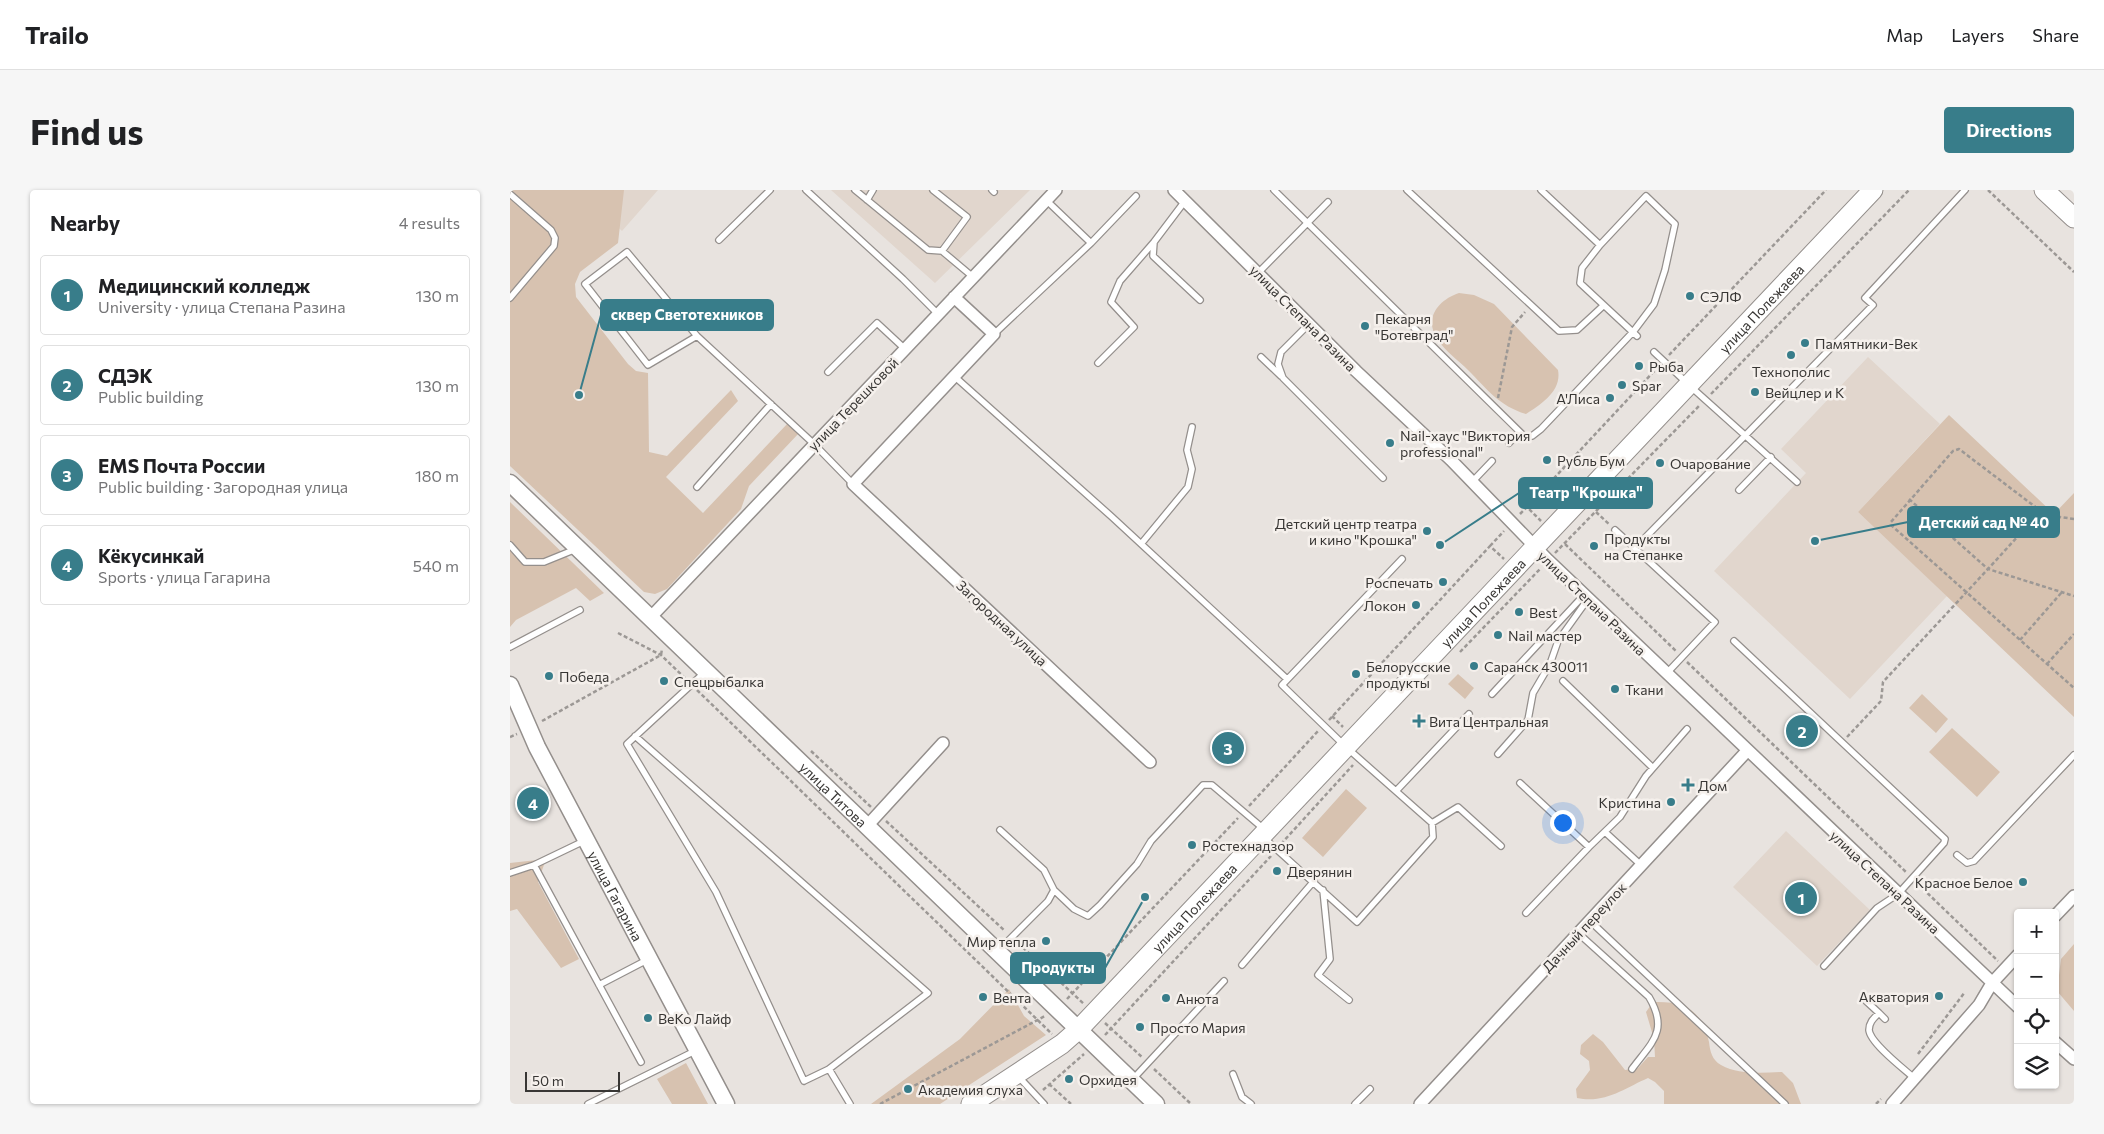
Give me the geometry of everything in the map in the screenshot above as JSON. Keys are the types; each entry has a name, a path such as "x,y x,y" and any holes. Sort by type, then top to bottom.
{"main road":[{"name":"улица Полежаева","path":"971,1104 1062,1044 1079,1029 1873,190"},
{"path":"2044,190 2074,218"},
{"name":"улица Титова","path":"510,483 1156,1104"},
{"name":"улица Гагарина","path":"510,685 528,728 726,1104"}],"street":[{"name":"улица Терешковой","path":"650,618 1056,190"},
{"name":"улица Степана Разина","path":"1174,190 1472,482 1586,597 2014,1003"},
{"path":"853,484 994,334 954,297"},
{"name":"Загородная улица","path":"853,484 1150,762"},
{"path":"867,826 943,743"},
{"name":"Дачный переулок","path":"1420,1104 1747,751"},
{"path":"2059,912 2074,896"},
{"path":"1887,1101 1910,1074 1978,1005 1992,983 2014,959"},
{"path":"2057,1044 2074,1059"}],"lane":[{"path":"719,240 770,190"},
{"path":"806,190 903,278 938,314"},
{"path":"855,190 928,250 942,251 973,277"},
{"path":"868,200 874,190"},
{"path":"933,190 967,218 942,251"},
{"path":"1274,190 1525,437 1535,434 1635,334 1654,304 1665,270 1675,224 1646,196 1582,268 1580,283 1635,334"},
{"path":"1407,190 1559,331 1578,330 1603,306"},
{"path":"1541,190 1600,246"},
{"path":"1635,548 1873,305 1865,298 1965,190"},
{"path":"510,194 551,230 555,238 554,246 510,298"},
{"path":"994,334 1091,243 1136,196"},
{"path":"1046,200 1091,243"},
{"path":"1098,363 1134,328 1111,302 1120,281 1154,242 1185,201"},
{"path":"1258,273 1328,202"},
{"path":"1154,242 1153,256 1200,300"},
{"name":"Загородная улица","path":"697,336 648,365 585,284 627,252 697,336 814,444 853,484"},
{"path":"828,372 877,323 905,349"},
{"path":"1283,378 1278,364 1281,352 1309,324"},
{"path":"1654,352 1798,482"},
{"path":"1261,357 1383,478"},
{"path":"954,376 1141,544 1287,679"},
{"path":"697,487 771,404"},
{"path":"1141,544 1188,487 1192,469 1187,450 1192,426"},
{"path":"1509,443 1519,432"},
{"path":"1739,490 1771,457"},
{"path":"1472,482 1492,461"},
{"path":"1615,530 1715,622 1666,674"},
{"path":"510,546 525,562 544,562 578,549"},
{"path":"1000,830 1044,870 1054,890 1074,909 1088,916 1137,864 1152,841 1203,785 1212,785 1244,812 1357,922 1433,837 1432,823 1346,747 1282,685 1402,559"},
{"path":"1492,694 1586,597"},
{"path":"1498,754 1528,720 1533,693 1550,664 1558,641 1586,597"},
{"path":"510,647 580,610"},
{"path":"1734,640 1945,839 1944,843 1898,894 1877,908 1824,966"},
{"path":"636,736 928,993 829,1069 804,1081 716,892 627,744 705,672"},
{"path":"1563,681 1653,768"},
{"path":"1396,791 1469,714"},
{"path":"1526,913 1620,817 1653,768 1687,729"},
{"path":"1957,855 1965,862 1974,861 2074,755"},
{"path":"1520,783 1589,847"},
{"path":"1432,823 1458,807 1501,846"},
{"path":"1605,832 1642,865"},
{"path":"510,874 534,865 586,840"},
{"path":"534,865 641,1062"},
{"path":"1242,965 1314,881"},
{"path":"997,951 1048,901 1054,890"},
{"path":"1323,890 1330,959 1318,975 1349,1000"},
{"path":"1590,921 1785,1104"},
{"path":"1578,933 1650,997 1657,1010 1658,1033 1632,1069"},
{"path":"599,985 649,958"},
{"path":"1131,1080 1224,981"},
{"path":"1866,1001 1885,1019"},
{"path":"1879,1013 1870,1022 1869,1030 1872,1039 1910,1074"},
{"path":"588,1104 697,1050"},
{"path":"829,1069 850,1104"},
{"path":"1017,1074 1044,1104"},
{"path":"1232,1074 1242,1097 1251,1104"},
{"path":"1355,1104 1370,1089"}],"path":[{"path":"1527,507 1826,190"},
{"path":"1706,399 1909,190"},
{"path":"1988,190 2074,272"},
{"path":"1495,409 1512,327 1531,305"},
{"path":"2074,519 2064,516 2051,517 2041,511 1959,449 1952,451 1891,520 1891,525 2074,688"},
{"path":"1909,500 1988,570 2074,596"},
{"path":"1842,742 1881,701 1883,682 2041,511"},
{"path":"1595,512 1615,530"},
{"path":"1565,543 1991,954"},
{"path":"1189,871 1490,546 1514,569"},
{"path":"2020,640 2062,592"},
{"path":"618,633 661,655 1062,1044"},
{"path":"2047,664 2074,634"},
{"path":"510,737 661,655"},
{"path":"1910,1074 1965,992"},
{"path":"1049,1084 1071,1104"},
{"path":"1876,1104 1887,1101"}],"shaded area":[{"path":"510,190 624,190 618,243 580,272 575,284 576,297 628,364 636,371 648,373 649,452 667,456 731,390 738,401 666,477 703,513 788,423 799,433 749,486 741,509 667,589 655,594 644,592 510,466"},
{"path":"623,190 658,190 622,231 606,216"},
{"path":"831,190 1030,190 935,283"},
{"path":"1459,293 1474,295 1494,304 1558,370 1557,384 1554,391 1526,414 1501,402 1448,352 1438,340 1432,325 1435,311 1445,300"},
{"path":"1868,357 1940,424 1858,512 1947,596 1850,699 1714,571 1806,473 1781,449"},
{"path":"1949,415 2054,514 2074,493 2074,717 1858,512"},
{"path":"510,502 604,593 590,601 576,588 516,620 510,627"},
{"path":"1458,674 1474,688 1465,699 1448,684"},
{"path":"1922,694 1948,719 1936,733 1909,708"},
{"path":"1952,728 2000,772 1977,797 1929,752"},
{"path":"1346,789 1367,808 1323,857 1302,838"},
{"path":"1786,831 1870,910 1817,966 1733,887"},
{"path":"546,859 538,882 579,959 561,968 517,909 510,911 510,863"},
{"path":"2074,944 2074,1011 2059,993 2061,959"},
{"path":"1009,989 1024,1016 1046,1035 940,1104 871,1104 960,1039"},
{"path":"1653,1002 1674,1003 1683,1006 1697,1015 1706,1031 1712,1055 1715,1061 1721,1065 1743,1072 1782,1072 1793,1083 1801,1104 1664,1104 1664,1091 1648,1078 1606,1097 1597,1099 1577,1098 1576,1089 1590,1070 1589,1061 1580,1054 1581,1045 1593,1034 1603,1042 1625,1070 1638,1068 1648,1057 1655,1057 1654,1039 1646,1012"},
{"path":"686,1063 708,1104 672,1104 657,1079"}],"place":[{"name":"СЭЛФ","path":"1690,296"},
{"name":"Пекарня \"Ботевград\"","path":"1365,326"},
{"name":"Памятники-Век","path":"1805,343"},
{"name":"Технополис","path":"1791,355"},
{"name":"Рыба","path":"1639,366"},
{"name":"Spar","path":"1622,385"},
{"name":"Вейцлер и К","path":"1755,392"},
{"name":"сквер Светотехников","path":"579,395"},
{"name":"А'Лиса","path":"1610,398"},
{"name":"Nail-хаус \"Виктория professional\"","path":"1390,443"},
{"name":"Рубль Бум","path":"1547,460"},
{"name":"Очарование","path":"1660,463"},
{"name":"Детский центр театра и кино \"Крошка\"","path":"1427,531"},
{"name":"Детский сад № 40","path":"1815,541"},
{"name":"Театр \"Крошка\"","path":"1440,545"},
{"name":"Продукты на Степанке","path":"1594,546"},
{"name":"Роспечать","path":"1443,582"},
{"name":"Локон","path":"1416,605"},
{"name":"Best","path":"1519,612"},
{"name":"Nail мастер","path":"1498,635"},
{"name":"Саранск 430011","path":"1474,666"},
{"name":"Белорусские продукты","path":"1356,674"},
{"name":"Победа","path":"549,676"},
{"name":"Спецрыбалка","path":"664,681"},
{"name":"Ткани","path":"1615,689"},
{"name":"Вита Центральная","path":"1419,721"},
{"name":"СДЭК","path":"1802,731"},
{"name":"EMS Почта России","path":"1228,748"},
{"name":"Дом","path":"1688,785"},
{"name":"Кристина","path":"1671,802"},
{"name":"Кёкусинкай","path":"533,803"},
{"name":"Ростехнадзор","path":"1192,845"},
{"name":"Дверянин","path":"1277,871"},
{"name":"Красное Белое","path":"2023,882"},
{"name":"Продукты","path":"1145,897"},
{"name":"Медицинский колледж","path":"1801,898"},
{"name":"Мир тепла","path":"1046,941"},
{"name":"Акватория","path":"1939,996"},
{"name":"Вента","path":"983,997"},
{"name":"Анюта","path":"1166,998"},
{"name":"ВеКо Лайф","path":"648,1018"},
{"name":"Просто Мария","path":"1140,1027"},
{"name":"Орхидея","path":"1069,1079"},
{"name":"Академия слуха","path":"908,1089"}]}
